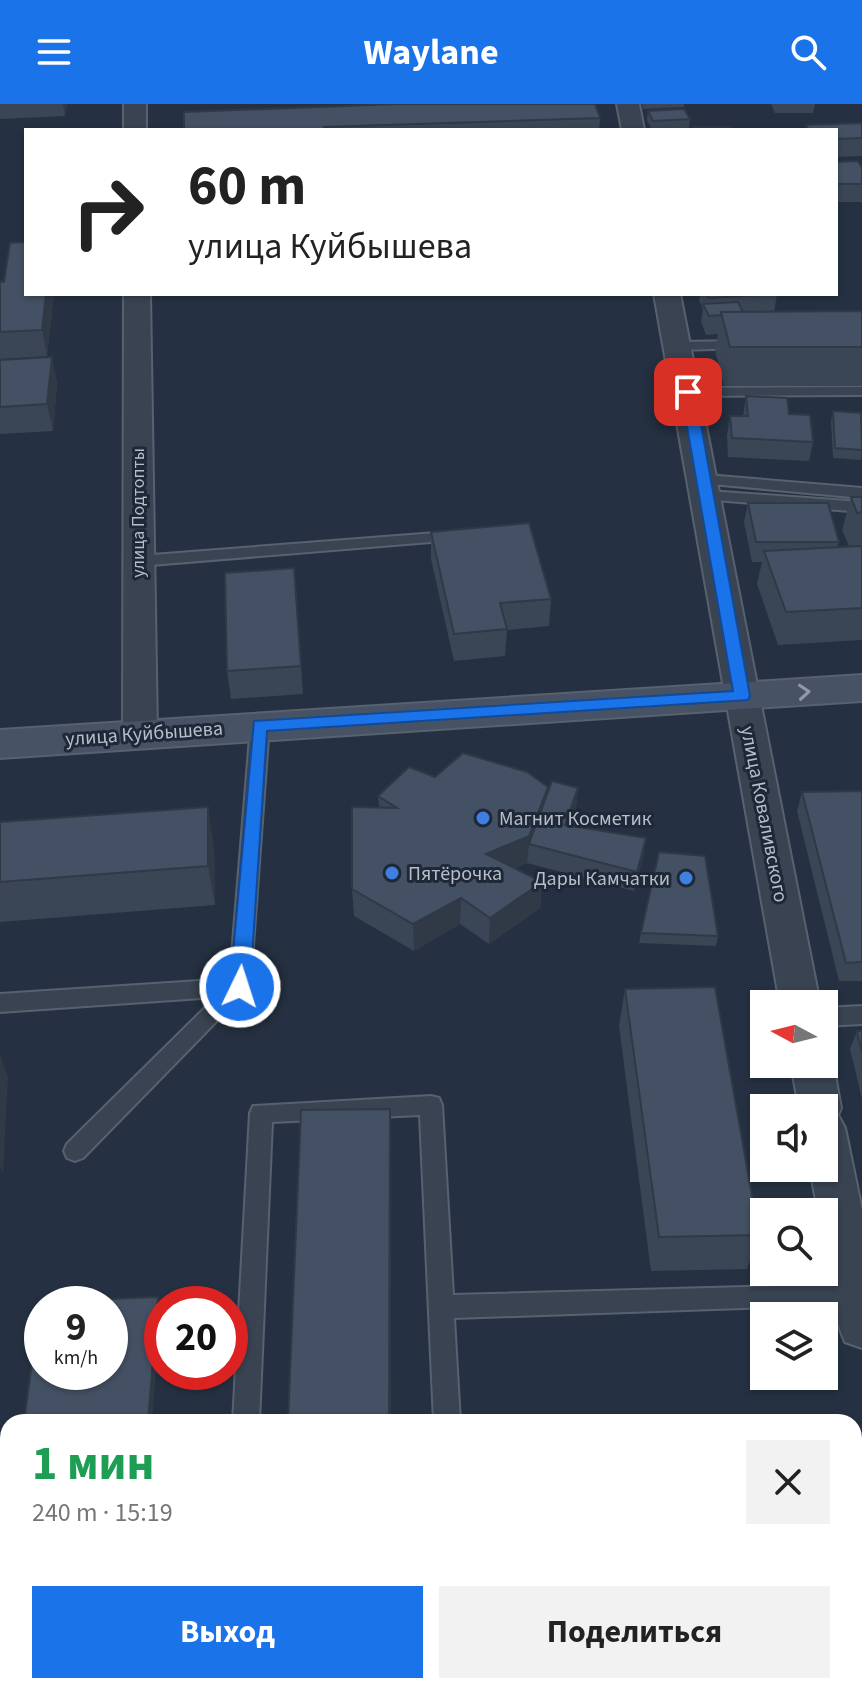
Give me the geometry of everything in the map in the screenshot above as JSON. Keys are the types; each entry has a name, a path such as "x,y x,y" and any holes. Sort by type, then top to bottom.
{"main road":[{"name":"улица Куйбышева","path":"0,744 862,688"}],"street":[{"path":"135,104 135,128"},
{"path":"628,104 633,128"},
{"name":"улица Подтопты","path":"137,296 140,733"},
{"name":"улица Коваливского","path":"667,296 708,488 742,696 797,990"},
{"path":"834,1182 859,1311"}],"lane":[{"path":"678,346 757,345"},
{"path":"688,392 862,391"},
{"path":"708,488 862,493"},
{"path":"708,488 862,507"},
{"path":"139,561 449,537"},
{"path":"75,1151 240,987 260,725"},
{"path":"0,1003 240,987"},
{"path":"838,1016 862,1015"},
{"path":"246,1414 261,1113 431,1105 447,1414"},
{"path":"441,1307 859,1311"}],"building":[{"path":"399,104 595,104 600,118 324,128 184,128 184,112"},
{"path":"684,109 690,119 653,121 648,111"},
{"path":"862,123 862,138 838,139 838,128 808,128 806,125"},
{"path":"858,161 862,168 862,184 838,184 838,162"},
{"path":"24,242 24,296 46,296 42,330 0,332 0,282 4,282 10,243"},
{"path":"738,302 743,312 721,312 721,315 709,316 703,304"},
{"path":"862,311 862,347 730,347 721,312"},
{"path":"52,357 47,404 0,407 0,360"},
{"path":"746,396 787,398 789,414 810,415 813,442 732,438 730,416 748,416"},
{"path":"833,411 861,413 862,450 835,448"},
{"path":"851,497 862,497 862,512 857,513"},
{"path":"748,503 828,503 839,542 756,542"},
{"path":"529,523 551,599 500,603 507,629 454,634 431,532"},
{"path":"862,546 862,608 786,612 764,551"},
{"path":"294,568 301,666 227,671 225,573"},
{"path":"463,753 527,772 548,787 529,836 486,854 542,882 490,918 461,898 413,924 352,889 352,807 397,808 378,796 409,767 435,777"},
{"path":"552,781 578,788 565,825 646,838 637,872 529,844"},
{"path":"862,791 862,962 846,963 802,792"},
{"path":"208,807 208,866 0,882 0,822"},
{"path":"659,852 705,856 718,936 641,933"},
{"path":"715,987 752,1198 750,1198 750,1235 659,1237 625,989"},
{"path":"857,1031 862,1031 862,1053"},
{"path":"390,1109 389,1414 288,1414 301,1110"},
{"path":"128,1298 144,1298 144,1390 151,1390 149,1414 25,1414 28,1390 128,1390"}],"place":[{"name":"Магнит Косметик","path":"483,818"},
{"name":"Пятёрочка","path":"392,873"},
{"name":"Дары Камчатки","path":"686,878"}],"route":[{"path":"240,987 260,725 742,696 688,392"}]}
